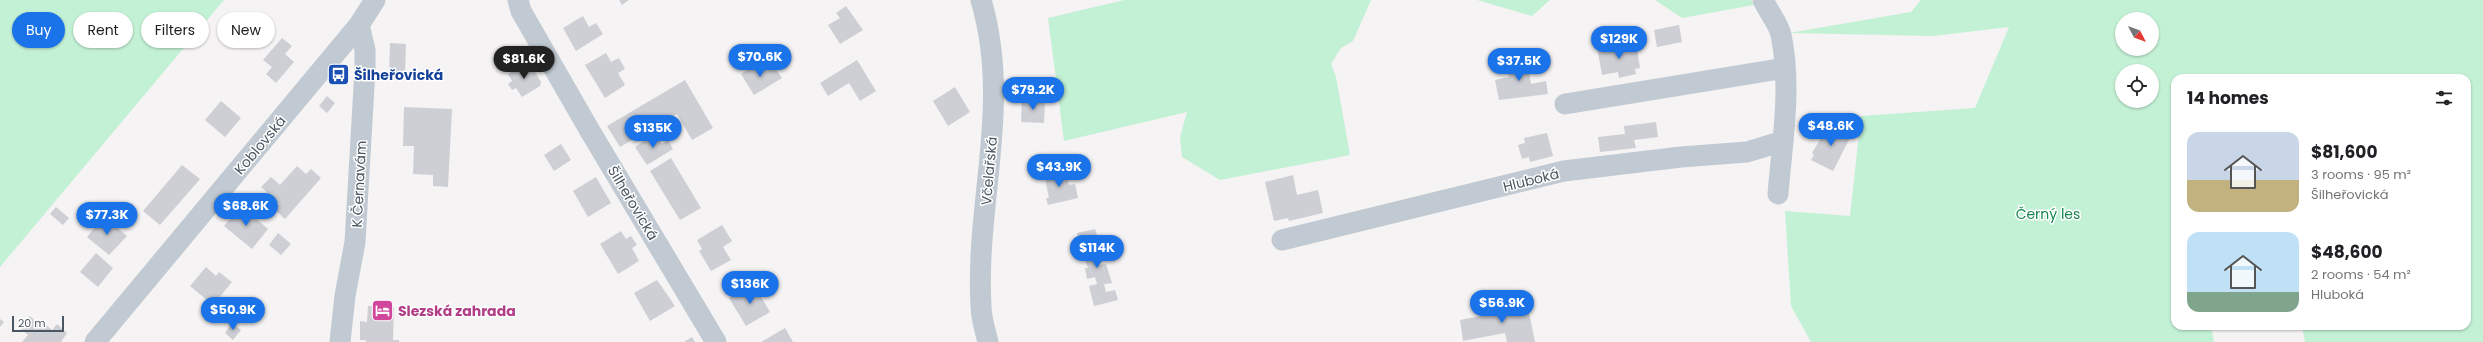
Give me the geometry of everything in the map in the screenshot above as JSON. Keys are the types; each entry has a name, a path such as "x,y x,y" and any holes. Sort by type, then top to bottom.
{"street":[{"name":"Koblovská","path":"95,342 359,25 375,0"},
{"name":"Šilheřovická","path":"518,0 521,11 556,74 716,342"},
{"name":"Včelařská","path":"981,0 990,30 994,100 991,164 983,232 981,307 988,342"},
{"path":"1763,0 1781,34 1785,68 1783,141 1778,194"},
{"name":"K Černavám","path":"340,342 345,296 355,242 359,201 366,69 365,50 359,25"},
{"path":"1565,104 1785,68"},
{"name":"Hluboká","path":"1282,240 1564,171 1681,157 1747,152 1783,141"}],"green space":[{"path":"0,0 224,0 209,18 209,12 141,12 141,48 184,48 0,267"},
{"path":"1124,0 1371,0 1353,41 1341,48 1331,64 1336,77 1350,155 1220,180 1182,157 1180,137 1187,112 1064,141 1048,18"},
{"path":"1477,0 1550,0 1532,16"},
{"path":"1655,0 1751,0 1754,5 1682,18"},
{"name":"Černý les","path":"1921,0 2483,0 2483,342 2305,342 2303,330 2471,330 2471,74 2171,74 2171,330 2212,330 2214,342 1811,342 1791,306 1785,211 1850,216 1861,116 1975,108 2009,27 1933,36 1789,33 1911,12"}],"building":[{"path":"619,0 629,0 622,5"},
{"path":"846,6 863,30 840,44 828,25 840,18 836,13"},
{"path":"583,16 589,27 596,23 603,34 576,51 563,28"},
{"path":"1679,25 1682,42 1657,47 1654,30"},
{"path":"282,38 292,46 285,54 294,62 276,83 266,74 272,67 263,60 275,48"},
{"path":"390,43 406,44 405,76 389,75"},
{"path":"1618,43 1618,47 1636,43 1640,68 1635,69 1636,74 1619,78 1618,72 1602,75 1597,47"},
{"path":"606,53 611,62 619,58 625,69 618,73 625,85 605,98 585,65"},
{"path":"1526,56 1531,84 1546,81 1548,94 1499,100 1495,80 1509,77 1506,60"},
{"path":"857,60 876,91 860,101 849,83 828,96 820,83"},
{"path":"762,61 767,71 774,67 782,78 754,95 741,74"},
{"path":"529,62 541,82 540,86 522,97 516,88 512,90 508,84 512,81 508,74"},
{"path":"685,80 713,128 692,140 677,114 620,147 607,126"},
{"path":"955,87 970,112 948,126 933,101"},
{"path":"327,96 335,103 327,113 319,106"},
{"path":"1022,100 1045,100 1044,123 1021,122"},
{"path":"221,101 241,118 225,137 205,120"},
{"path":"404,107 452,109 448,187 433,186 433,175 413,174 414,146 403,146"},
{"path":"1656,122 1658,137 1634,140 1636,148 1600,152 1598,137 1625,134 1624,126"},
{"path":"1830,123 1852,134 1833,171 1811,160 1814,155 1812,153"},
{"path":"1547,133 1553,156 1530,162 1529,157 1522,159 1518,145 1525,143 1524,138"},
{"path":"656,134 662,144 668,140 673,149 647,165 635,147"},
{"path":"561,144 571,160 554,171 544,155"},
{"path":"671,158 701,208 680,220 650,171"},
{"path":"182,165 200,179 160,225 143,211"},
{"path":"297,166 306,174 311,169 321,178 285,219 274,209 279,204 261,187 271,177 280,185"},
{"path":"1065,169 1069,185 1075,184 1078,198 1048,205 1046,198 1049,198 1044,174"},
{"path":"1293,175 1297,195 1318,190 1323,213 1289,221 1288,218 1274,221 1265,182"},
{"path":"596,177 611,203 588,217 573,191"},
{"path":"241,206 268,229 252,249 224,226"},
{"path":"56,207 69,218 63,225 50,214"},
{"path":"104,217 127,236 109,255 87,237"},
{"path":"722,225 732,241 723,247 731,260 711,271 699,251 702,249 697,240"},
{"path":"1095,229 1104,256 1097,258 1098,265 1106,264 1112,283 1104,284 1106,292 1115,290 1118,300 1094,306 1089,286 1097,284 1095,277 1087,279 1085,268 1088,268 1081,250 1089,249 1087,241 1080,243 1077,233"},
{"path":"621,231 626,239 631,236 637,245 632,248 639,261 618,274 600,244"},
{"path":"278,233 291,244 281,255 269,245"},
{"path":"96,253 113,268 98,287 80,272"},
{"path":"206,267 216,276 219,272 232,282 213,305 190,286"},
{"path":"657,280 675,306 650,321 634,293"},
{"path":"753,283 770,312 746,326 729,298"},
{"path":"1526,298 1535,342 1507,342 1505,333 1463,341 1460,320 1502,312 1500,303"},
{"path":"368,306 394,307 393,340 399,340 399,342 366,342 366,340 360,340 360,321 367,322"},
{"path":"30,316 38,323 40,320 52,330 57,324 67,333 61,342 22,342 28,335 20,328"},
{"path":"0,319 4,322 0,327"},
{"path":"232,323 241,330 233,340 225,333"},
{"path":"785,328 793,342 761,342"},
{"path":"692,337 695,342 684,342"}],"place":[{"name":"Šilheřovická","path":"339,75"},
{"name":"Slezská zahrada","path":"382,311"}]}
